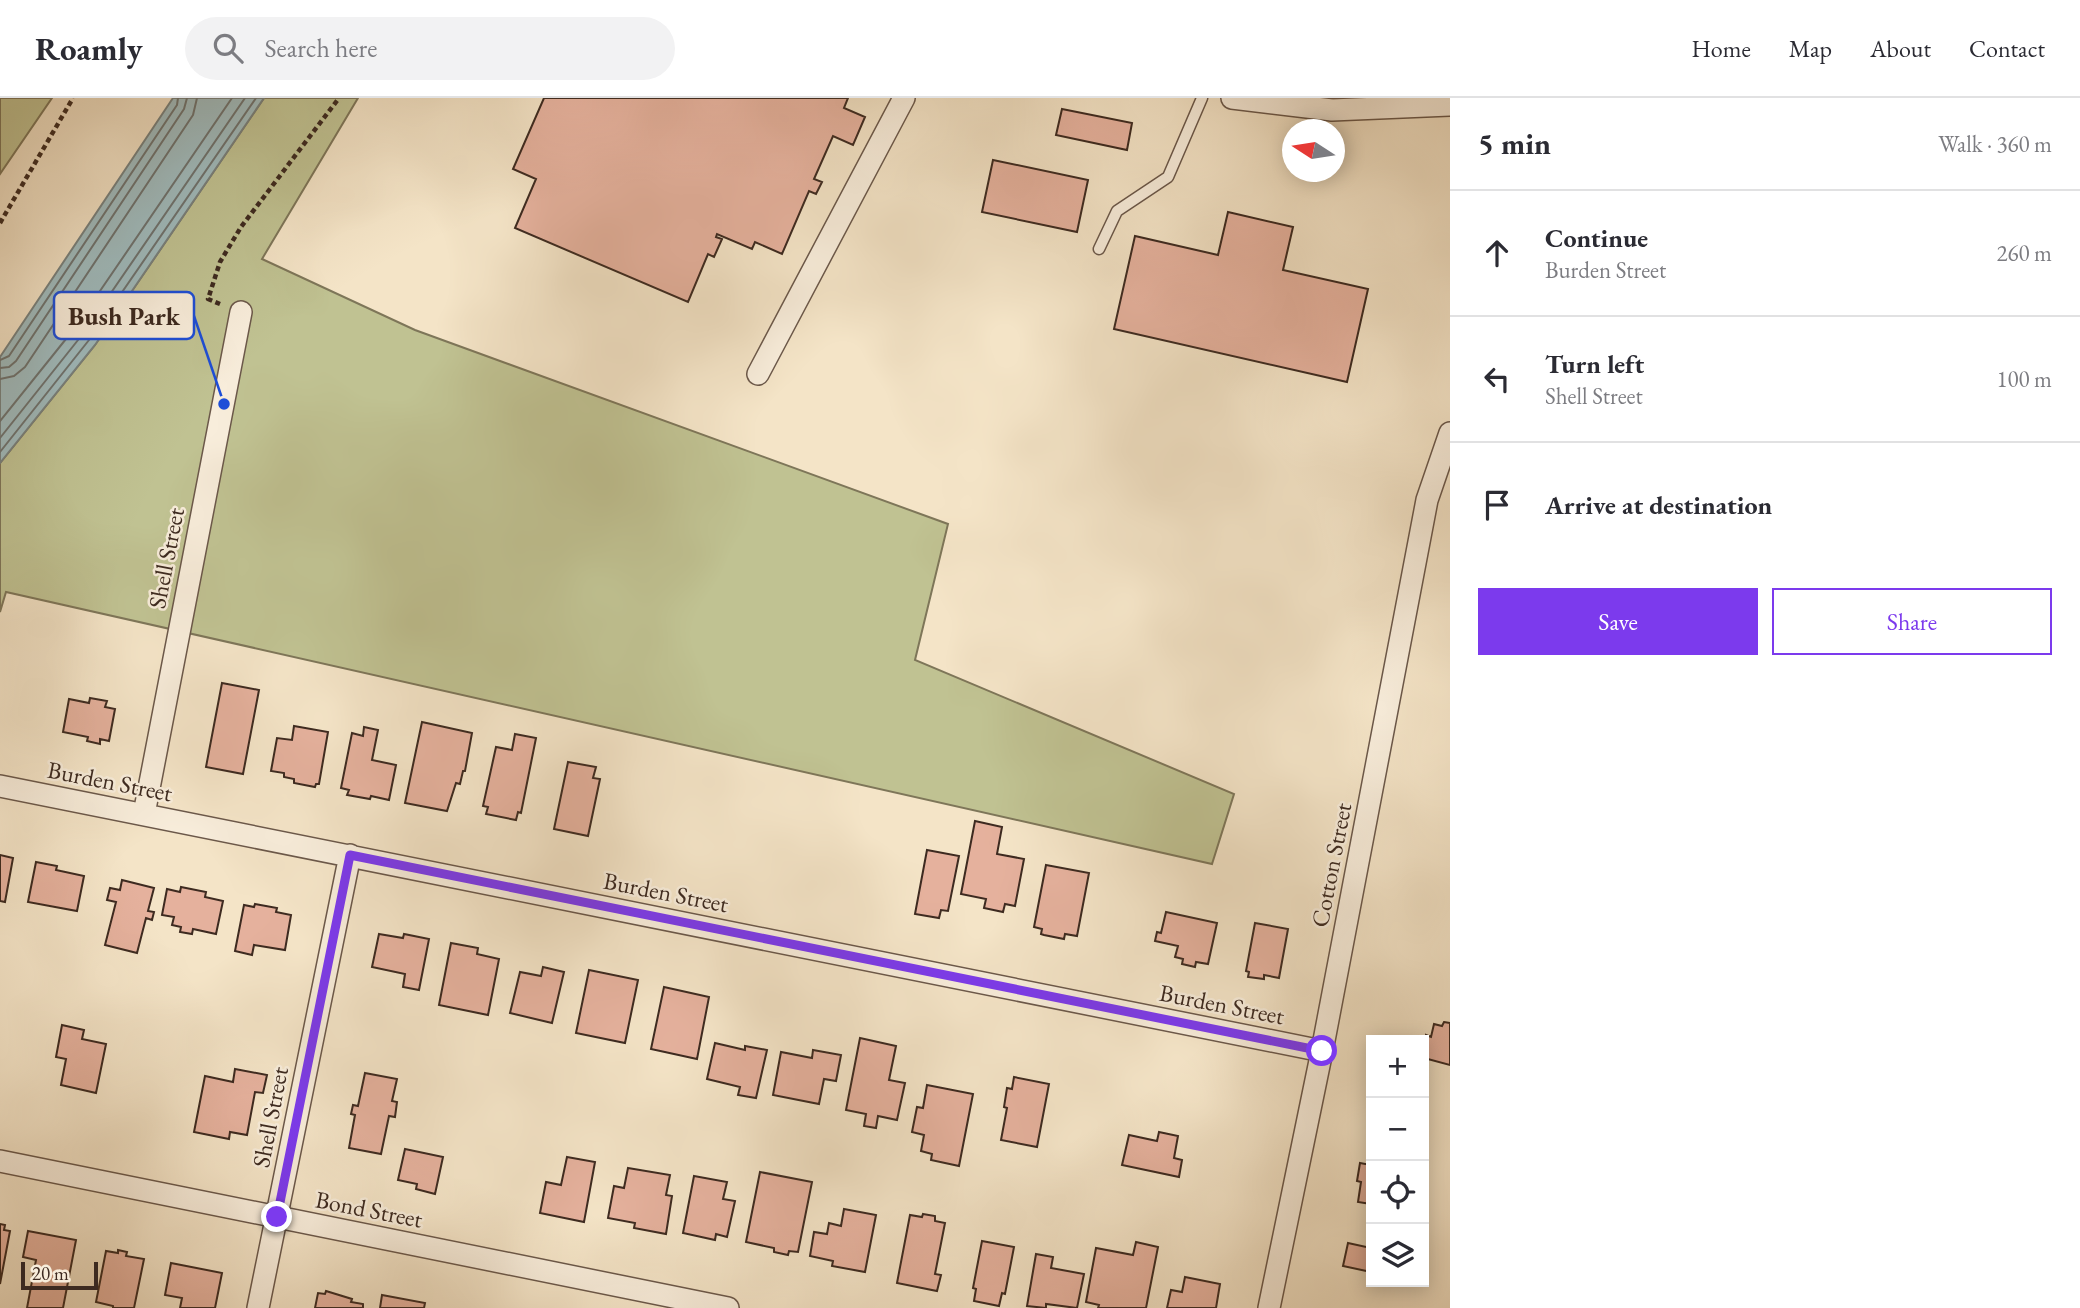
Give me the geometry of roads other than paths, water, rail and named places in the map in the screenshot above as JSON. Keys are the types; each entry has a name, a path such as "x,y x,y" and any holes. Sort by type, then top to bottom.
{"street":[{"path":"758,374 904,98"},
{"path":"1233,98 1332,110 1450,105"},
{"name":"Shell Street","path":"144,814 241,312"},
{"name":"Cotton Street","path":"1269,1308 1322,1051 1427,500 1450,433"},
{"name":"Burden Street","path":"0,786 1322,1051"},
{"name":"Shell Street","path":"258,1308 350,855"},
{"name":"Bond Street","path":"0,1161 728,1308"}],"lane":[{"path":"1099,248 1117,211 1168,177 1202,98"}],"water":[{"path":"173,98 264,98 95,345 0,463 0,357"}],"place":[{"name":"Bush Park","path":"224,404"}]}
